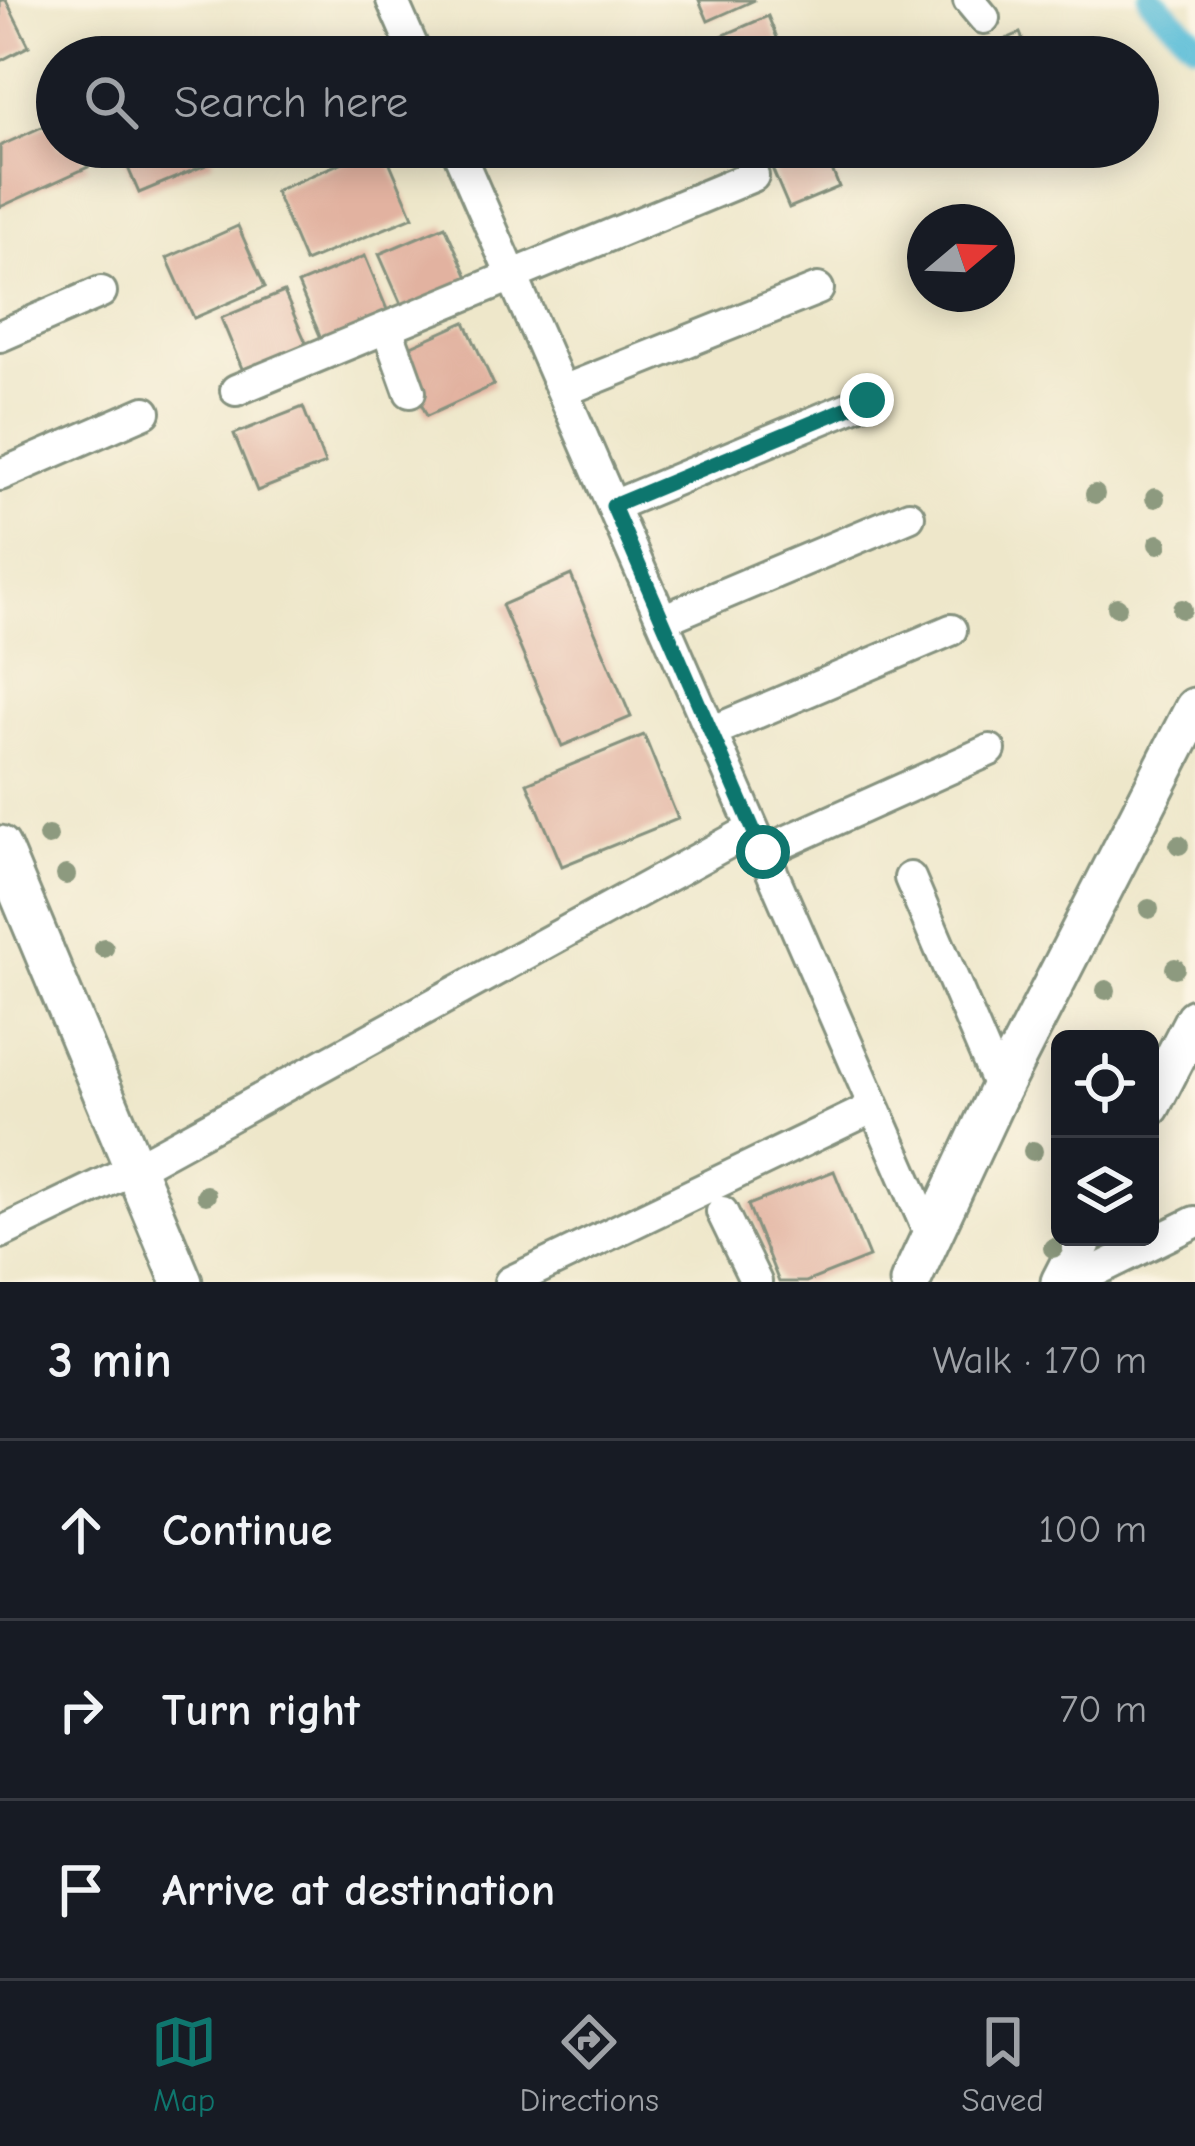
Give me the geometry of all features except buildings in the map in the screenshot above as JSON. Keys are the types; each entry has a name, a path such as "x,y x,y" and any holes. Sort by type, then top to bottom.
{"street":[{"path":"392,0 408,36"},
{"path":"465,168 931,1237"},
{"path":"236,390 753,176"},
{"path":"563,391 818,289"},
{"path":"0,336 101,292"},
{"path":"387,328 410,392"},
{"path":"613,506 867,400"},
{"path":"0,476 145,412"},
{"path":"662,620 909,516"},
{"path":"711,731 951,629"},
{"path":"910,1282 1000,1089 1195,708"},
{"path":"0,1233 137,1167 758,840 991,750"},
{"path":"0,846 182,1282"},
{"path":"910,878 1000,1089"},
{"path":"1159,1091 1191,1039"},
{"path":"509,1282 874,1107"},
{"path":"722,1212 756,1282"},
{"path":"1073,1282 1195,1222"},
{"path":"1060,1282 1079,1246"}],"waterway":[{"path":"1152,0 1195,42"}],"route":[{"path":"763,852 613,506 867,400"}]}
